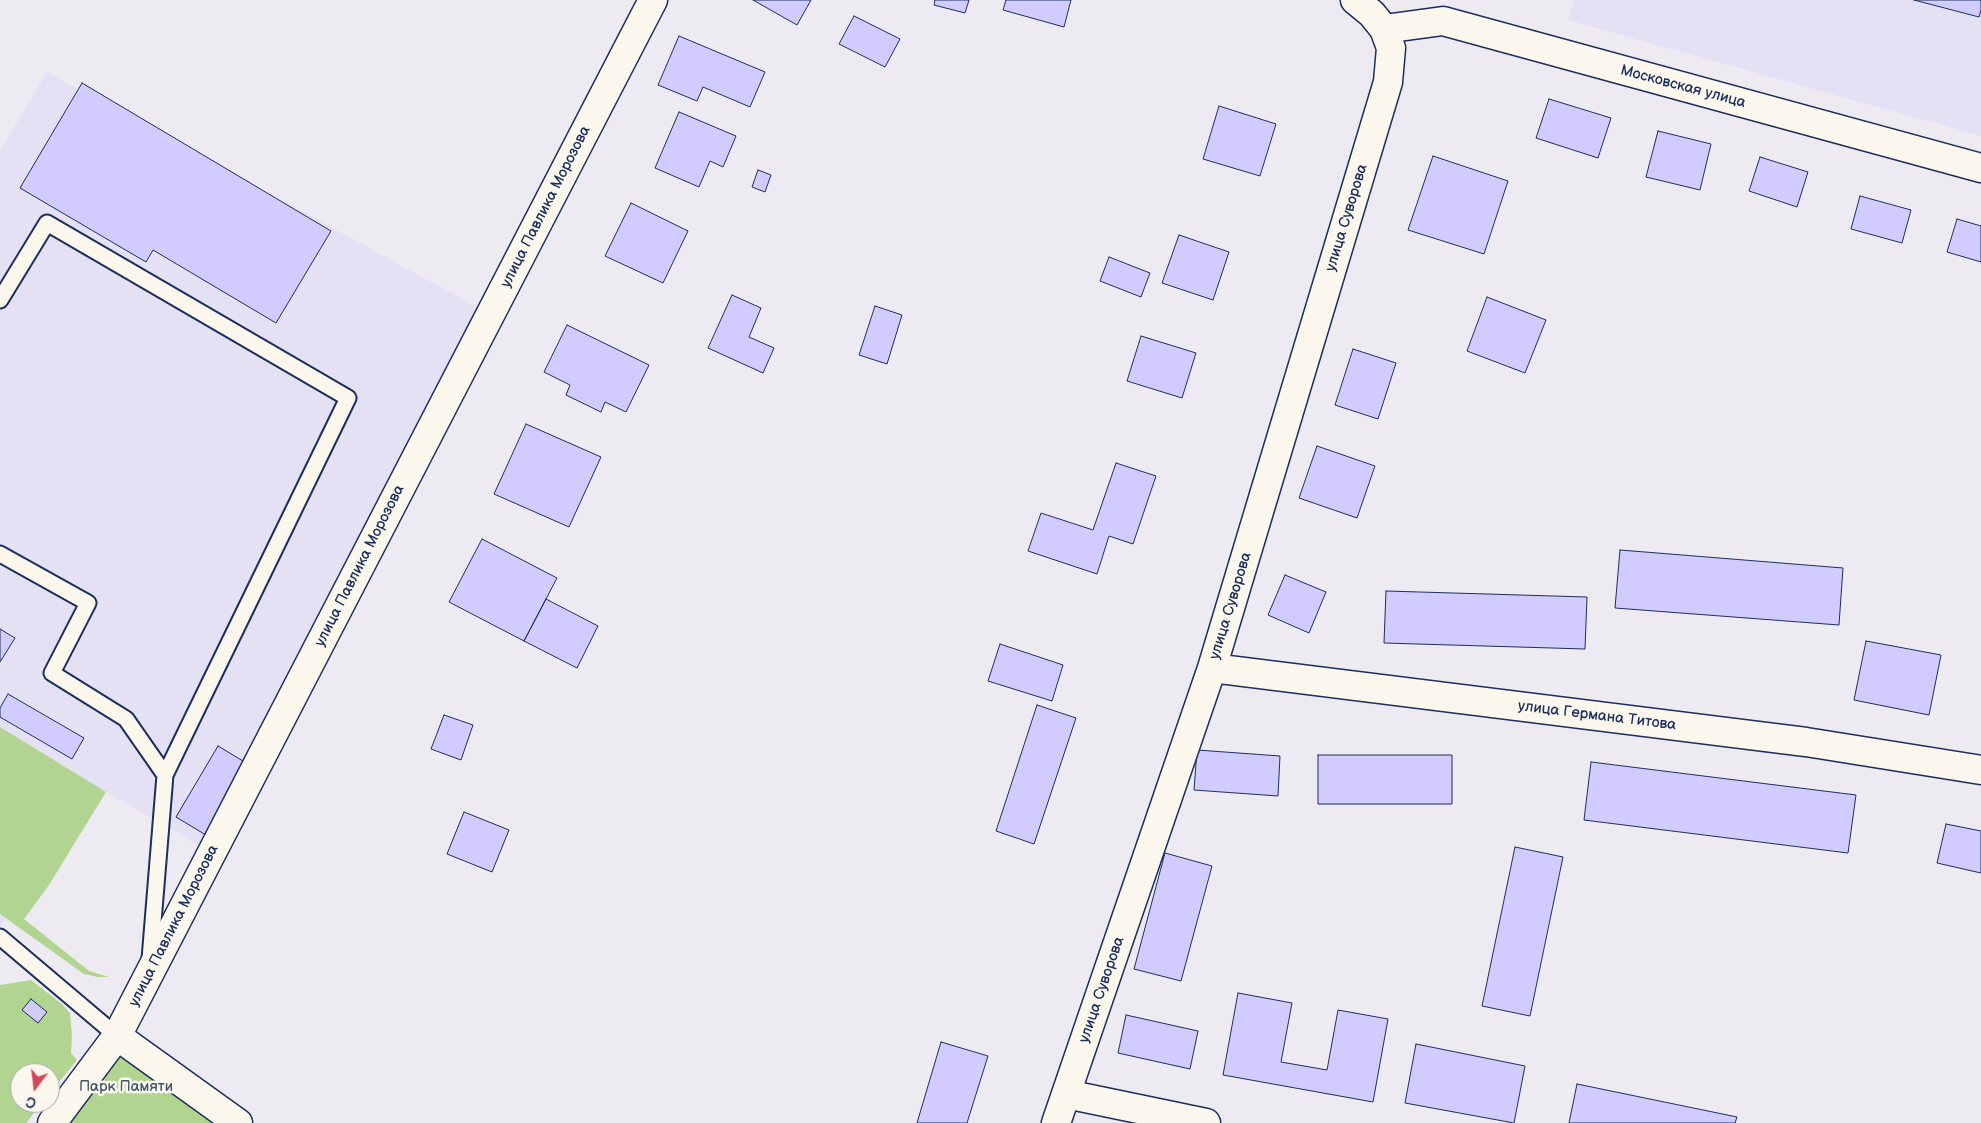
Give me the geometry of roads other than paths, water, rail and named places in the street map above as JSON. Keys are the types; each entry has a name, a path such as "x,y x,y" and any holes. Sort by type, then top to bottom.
{"street":[{"name":"улица Павлика Морозова","path":"52,1123 117,1036 653,0"},
{"path":"1355,0 1372,14 1384,29"},
{"name":"Московская улица","path":"1384,29 1443,20 1981,168"},
{"name":"улица Суворова","path":"1056,1123 1212,668 1388,82 1391,48 1384,29"},
{"name":"улица Германа Титова","path":"1212,668 1806,742 1981,770"},
{"path":"117,1036 238,1123"},
{"path":"1066,1094 1206,1123"}],"lane":[{"path":"0,300 47,223 348,398 165,775 148,976"},
{"path":"0,554 88,603 52,672 126,719 165,775"},
{"path":"0,937 117,1036"}],"park label":[{"name":"Парк Памяти","path":"126,1087"}]}
